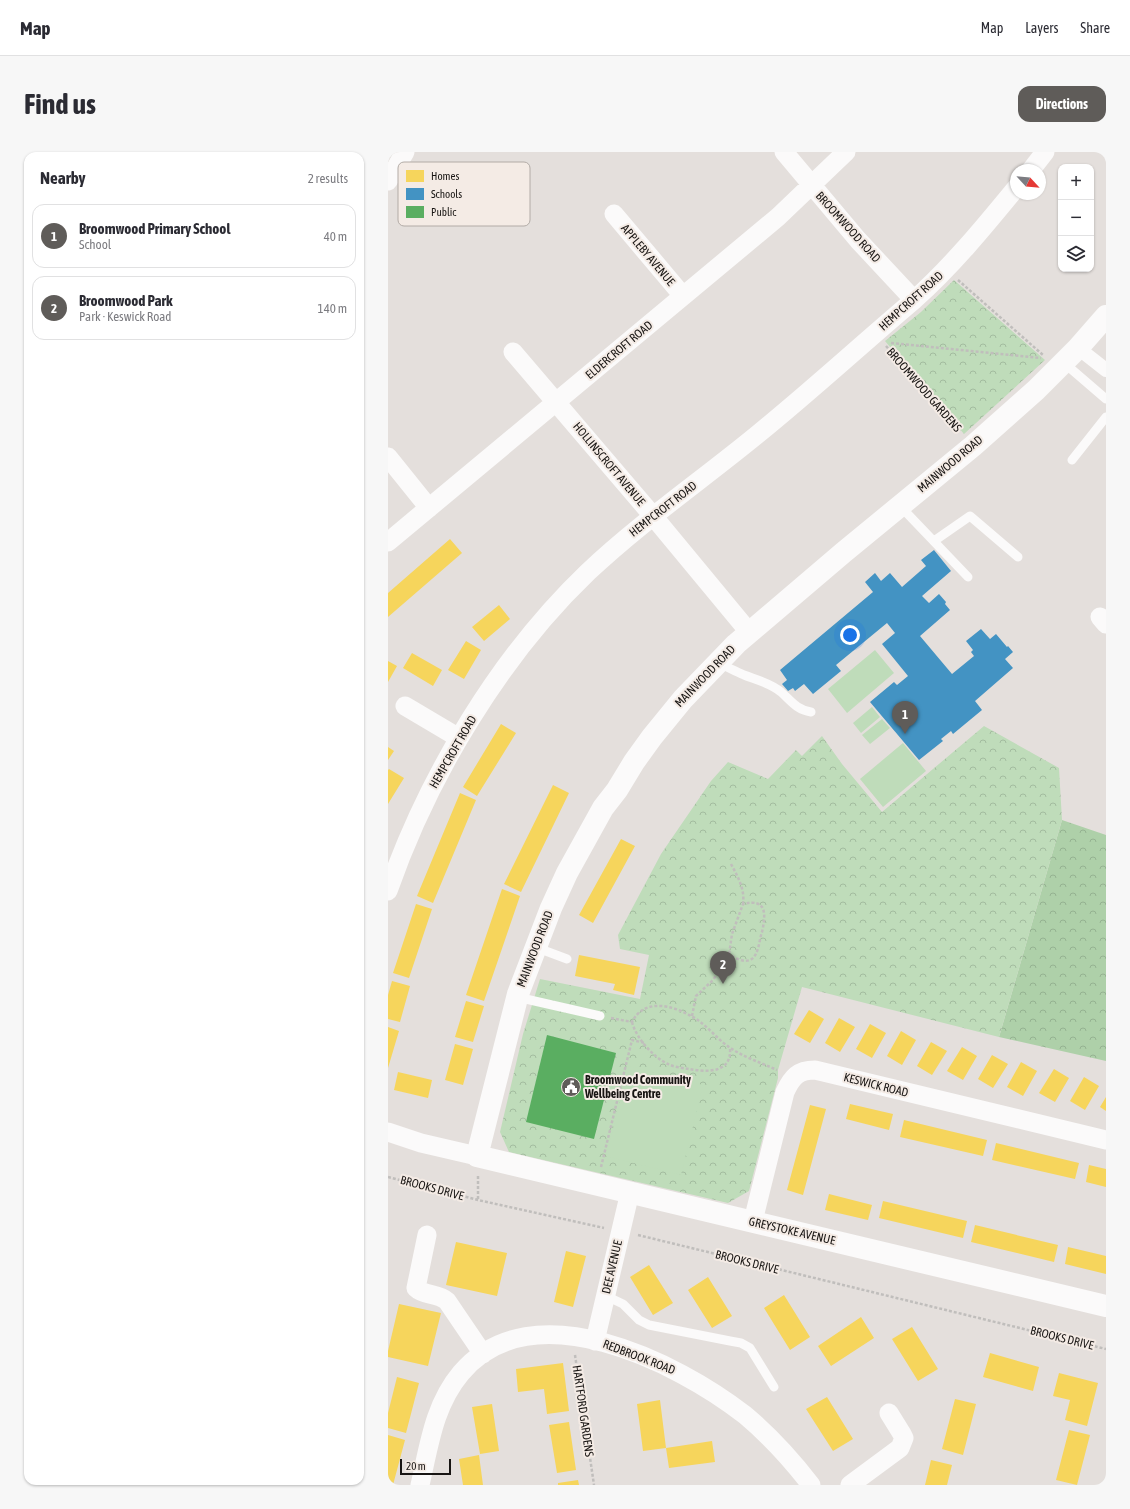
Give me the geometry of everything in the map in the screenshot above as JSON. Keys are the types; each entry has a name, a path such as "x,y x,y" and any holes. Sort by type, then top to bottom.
{"street":[{"path":"399,162 405,152"},
{"name":"BROOMWOOD ROAD","path":"784,152 811,186 858,240 914,300"},
{"name":"ELDERCROFT ROAD","path":"388,542 778,217 846,152"},
{"path":"1036,164 1045,152"},
{"path":"388,180 398,164"},
{"name":"HEMPCROFT ROAD","path":"388,891 393,861 460,738 499,677 542,621 588,572 619,544 758,434 914,300 946,270 1010,195"},
{"name":"APPLEBY AVENUE","path":"613,212 683,296"},
{"name":"MAINWOOD ROAD","path":"478,1156 517,997 535,947 564,880 603,808 617,790 634,762 652,737 683,699 749,632 973,446 1036,390 1071,355 1106,316"},
{"name":"HOLLINSCROFT AVENUE","path":"512,350 557,401 749,632"},
{"path":"1071,355 1106,370"},
{"path":"389,448 429,508"},
{"path":"403,705 460,738"},
{"name":"KESWICK ROAD","path":"793,1079 801,1072 815,1070 1106,1140"},
{"path":"753,1222 785,1092 793,1079"},
{"path":"388,1132 421,1143 478,1156"},
{"name":"GREYSTOKE AVENUE","path":"478,1156 1106,1306"},
{"name":"DEE AVENUE","path":"595,1341 630,1192"},
{"path":"427,1235 416,1288 419,1291 442,1297 447,1301 483,1354"},
{"name":"REDBROOK ROAD","path":"420,1485 435,1421 444,1398 462,1372 483,1354 501,1344 530,1335 545,1334 595,1341 624,1349 662,1364 699,1384 723,1400 763,1431 786,1454 811,1485"},
{"path":"850,1485 900,1448 904,1438 889,1413"}],"lane":[{"path":"1071,355 1106,399"},
{"path":"1072,460 1106,417"},
{"path":"900,506 968,577"},
{"path":"934,541 970,516 1018,558"},
{"path":"718,663 768,684 780,692 794,706 804,711 811,712"},
{"path":"535,947 567,959"},
{"path":"517,997 600,1016"},
{"path":"606,1296 623,1304 639,1320 649,1325 741,1343 750,1348 774,1387"}],"path":[{"name":"BROOMWOOD GARDENS","path":"946,270 1047,358 882,342 973,446"},
{"path":"692,1016 696,996 713,980 729,955 732,934 743,904 744,896 742,885 731,864"},
{"path":"729,955 746,961 752,960 756,955 765,920 763,908 760,904 754,902 743,904"},
{"path":"632,1022 638,1013 646,1007 661,1005 683,1012 692,1016 730,1048 778,1070 793,1079"},
{"path":"600,1016 632,1022"},
{"path":"632,1022 654,1054 669,1065 702,1071 716,1069 726,1064 729,1058 730,1048"},
{"path":"596,1184 632,1040 645,1043"},
{"name":"BROOKS DRIVE","path":"388,1177 478,1200 620,1232 1106,1349"},
{"name":"HARTFORD GARDENS","path":"572,1337 594,1485"}],"green space":[{"path":"954,280 1045,360 964,434 885,341 921,312"},
{"path":"875,650 894,673 847,713 828,689"},
{"path":"872,707 880,717 861,733 853,723"},
{"path":"882,719 890,728 870,744 862,735"},
{"path":"984,726 1059,768 1062,820 999,1037 802,987 778,1070 778,1078 749,1191 728,1203 509,1152 500,1132 523,1034 540,979 640,999 649,955 620,949 618,935 661,854 711,781 728,762 768,779 796,750 802,756 822,736 842,764 882,812"},
{"path":"903,743 926,771 883,807 860,779"},
{"path":"1062,820 1106,835 1106,1061 999,1037"},
{"path":"629,1066 703,1085 681,1175 606,1156"}],"building: Homes":[{"path":"450,539 462,553 388,617 388,593"},
{"path":"499,605 510,619 484,641 472,627"},
{"path":"466,641 481,650 464,679 448,670"},
{"path":"412,653 442,670 433,686 403,668"},
{"path":"388,661 397,666 388,682"},
{"path":"501,724 516,733 477,796 463,787"},
{"path":"388,747 394,751 388,760"},
{"path":"389,769 404,778 388,804 388,770"},
{"path":"553,785 569,793 521,892 504,884"},
{"path":"460,793 476,800 433,903 417,896"},
{"path":"621,839 635,846 593,923 579,915"},
{"path":"502,889 520,896 484,1001 466,995"},
{"path":"416,904 432,909 409,978 393,973"},
{"path":"579,955 640,967 634,995 613,990 615,984 575,976"},
{"path":"392,981 410,986 400,1022 388,1019 388,995"},
{"path":"466,1001 484,1006 473,1042 455,1037"},
{"path":"809,1010 824,1019 810,1043 794,1034"},
{"path":"839,1018 855,1027 840,1052 825,1043"},
{"path":"870,1024 886,1033 872,1058 856,1049"},
{"path":"388,1027 399,1031 388,1068"},
{"path":"901,1031 916,1040 902,1065 887,1056"},
{"path":"931,1042 947,1051 932,1075 917,1066"},
{"path":"455,1044 473,1049 463,1085 445,1080"},
{"path":"962,1047 977,1056 963,1080 947,1071"},
{"path":"992,1055 1008,1064 993,1088 978,1079"},
{"path":"1021,1062 1037,1071 1023,1096 1007,1087"},
{"path":"1054,1069 1069,1078 1055,1102 1039,1093"},
{"path":"398,1072 432,1080 428,1098 394,1090"},
{"path":"1084,1077 1099,1086 1085,1110 1070,1101"},
{"path":"1106,1097 1106,1111 1100,1107"},
{"path":"850,1104 893,1114 889,1130 846,1119"},
{"path":"810,1105 826,1109 803,1195 787,1190"},
{"path":"904,1120 987,1140 983,1156 900,1137"},
{"path":"996,1143 1079,1163 1075,1179 992,1160"},
{"path":"1089,1165 1106,1169 1106,1187 1086,1182"},
{"path":"829,1194 872,1205 868,1220 825,1210"},
{"path":"883,1201 967,1221 963,1238 879,1218"},
{"path":"975,1225 1058,1245 1054,1262 971,1242"},
{"path":"456,1242 507,1253 497,1296 446,1285"},
{"path":"1068,1247 1106,1256 1106,1274 1065,1264"},
{"path":"566,1251 586,1256 573,1307 554,1302"},
{"path":"649,1265 673,1303 653,1315 630,1277"},
{"path":"708,1277 732,1316 712,1328 688,1290"},
{"path":"784,1295 810,1337 790,1350 764,1308"},
{"path":"399,1304 441,1313 428,1366 388,1357 388,1351"},
{"path":"861,1317 874,1338 831,1366 818,1346"},
{"path":"912,1327 938,1369 918,1381 892,1339"},
{"path":"990,1353 1039,1367 1033,1391 983,1377"},
{"path":"563,1363 569,1411 547,1414 544,1389 518,1392 516,1369"},
{"path":"1059,1373 1098,1383 1087,1426 1065,1420 1070,1400 1053,1396"},
{"path":"397,1377 419,1383 406,1433 388,1428 388,1413"},
{"path":"827,1397 853,1439 833,1451 806,1409"},
{"path":"955,1399 976,1404 963,1455 942,1449"},
{"path":"660,1400 666,1448 643,1451 637,1404"},
{"path":"492,1404 499,1451 480,1454 472,1407"},
{"path":"569,1422 576,1470 557,1473 549,1425"},
{"path":"1069,1430 1090,1435 1077,1485 1056,1480"},
{"path":"388,1435 405,1440 393,1485 388,1485"},
{"path":"712,1441 715,1462 669,1468 666,1448"},
{"path":"479,1455 483,1485 463,1485 459,1459"},
{"path":"931,1460 952,1465 947,1485 925,1485"},
{"path":"578,1480 579,1485 558,1485 558,1483"}],"building: Schools":[{"path":"934,550 951,571 922,596 929,603 939,594 946,602 945,604 950,610 920,636 952,674 974,656 971,652 973,650 966,641 981,629 990,639 996,634 1013,652 1005,659 1013,668 975,701 982,710 953,734 951,731 941,739 943,741 919,760 870,702 894,682 897,685 908,676 882,644 895,633 887,623 836,665 841,671 813,694 804,684 795,691 793,688 788,691 782,684 787,680 780,670 873,592 865,582 875,573 881,581 890,573 902,587 926,566 921,560"}],"building: Public":[{"name":"Broomwood Community Wellbeing Centre","path":"547,1035 616,1053 594,1139 526,1122"}],"place":[{"name":"Broomwood Primary School","path":"905,734"},
{"name":"Broomwood Park","path":"723,984"},
{"name":"Broomwood Community Wellbeing Centre","path":"571,1087"}]}
